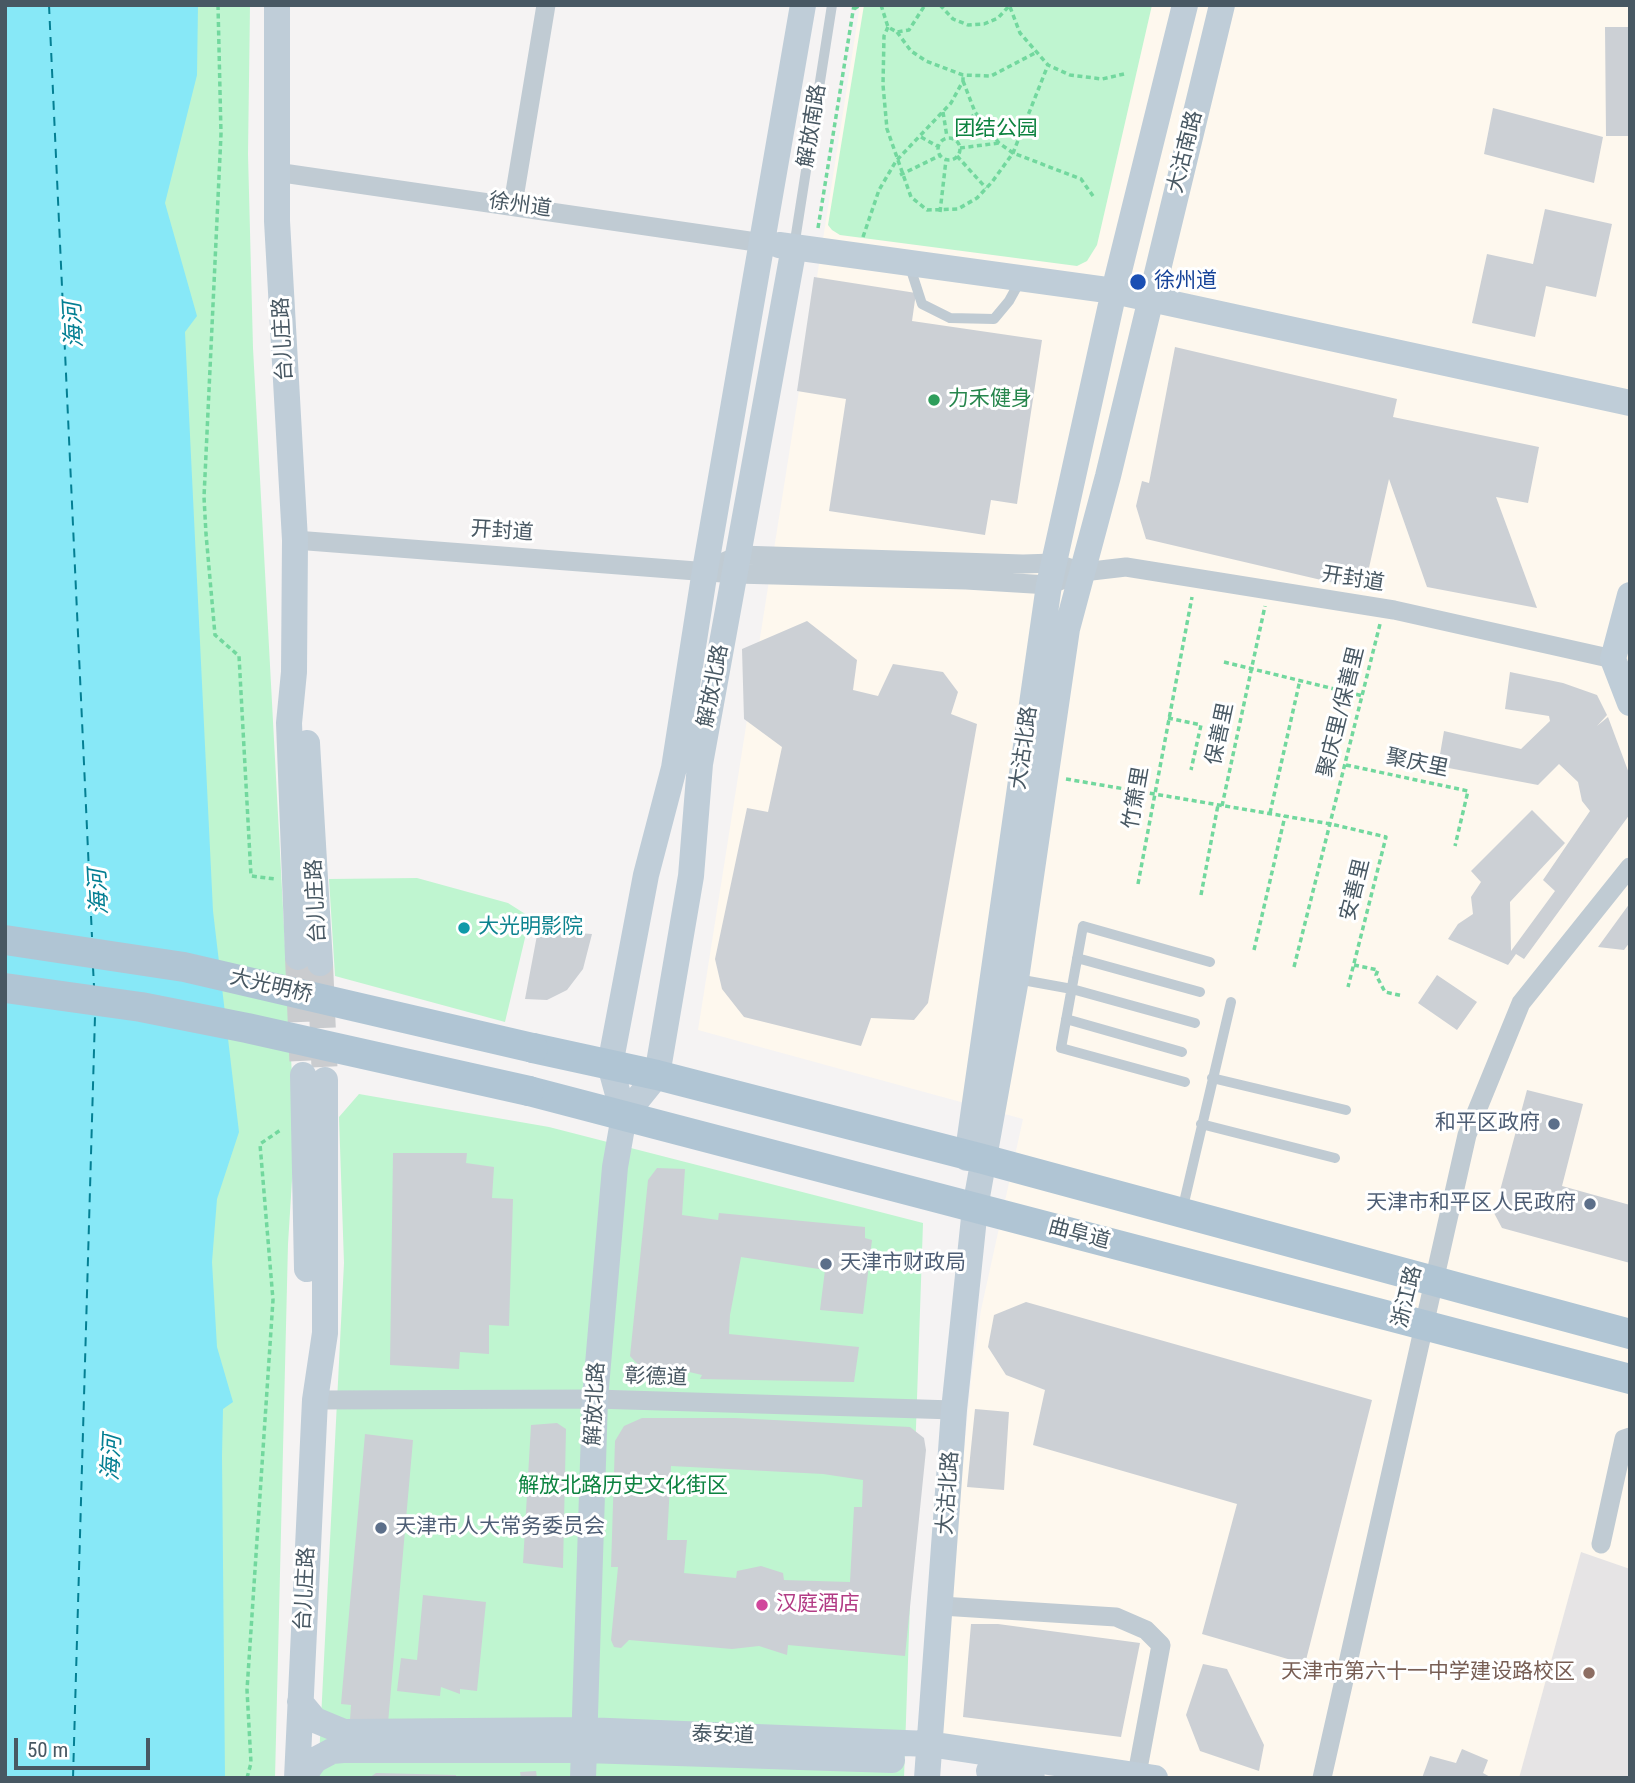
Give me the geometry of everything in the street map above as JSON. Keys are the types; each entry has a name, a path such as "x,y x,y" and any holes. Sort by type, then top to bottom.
{"main road":[{"name":"台儿庄路","path":"277,5 276,172 295,540 293,672 306,725 309,960"},
{"name":"解放南路","path":"763,243 803,5"},
{"name":"大沽南路","path":"1114,291 1185,5"},
{"name":"大沽南路","path":"1150,298 1222,5"},
{"path":"763,243 1114,291 1630,403"},
{"name":"解放北路","path":"583,1778 595,1399 615,1167 624,1116 610,1065 646,875 674,768 705,570 763,243"},
{"name":"解放北路","path":"624,1116 657,1075 691,876 700,764 738,564 804,249"},
{"name":"大沽北路","path":"928,1761 954,1409 975,1208 974,1157 1052,574 1114,291"},
{"name":"大沽北路","path":"974,1157 1016,979 1067,629 1150,298"},
{"path":"1630,595 1613,659 1630,703"},
{"name":"大光明桥","path":"5,940 184,967 610,1065"},
{"name":"曲阜道","path":"5,988 141,1007 529,1091 1630,1379"},
{"path":"610,1065 974,1157 1630,1334"},
{"name":"台儿庄路","path":"299,1778 300,1702 315,1400 309,1332 314,1077"},
{"name":"泰安道","path":"300,1702 307,1714 324,1726 344,1732 585,1740 1146,1776"},
{"name":"泰安道","path":"299,1778 309,1765 332,1751 526,1751 585,1740"},
{"path":"526,1751 558,1761 574,1778"},
{"name":"泰安道","path":"928,1761 1032,1778"}],"street":[{"path":"513,204 547,5"},
{"name":"徐州道","path":"276,172 513,204 763,243"},
{"name":"开封道","path":"295,540 705,570 738,564 1052,574 1126,567 1384,608 1613,659"},
{"name":"浙江路","path":"1322,1778 1467,1135 1521,1003 1630,867"},
{"name":"彰德道","path":"315,1400 595,1399 954,1409"},
{"path":"1601,1545 1624,1438 1630,1437"},
{"path":"941,1606 1116,1617 1146,1629 1161,1645 1146,1776"}],"lane":[{"name":"解放南路","path":"804,249 832,5"},
{"path":"909,263 922,304 950,317 993,319 1009,301 1022,278"},
{"path":"1185,1082 1061,1048 1083,926 1210,962"},
{"path":"1077,958 1200,992"},
{"path":"1016,979 1072,989 1195,1023"},
{"path":"1182,1215 1231,1002"},
{"path":"1066,1019 1182,1052"},
{"path":"1212,1078 1346,1110"},
{"path":"1201,1124 1335,1158"}],"path":[{"path":"218,5 220,134 204,496 206,534 215,635 239,656 251,876 276,880 277,890"},
{"path":"804,249 854,7 860,5"},
{"path":"881,5 888,27 884,36 883,85 887,129 900,175 911,197 927,210 940,212 958,209 986,188 1013,153 1048,65"},
{"path":"897,32 909,30 925,5"},
{"path":"940,5 953,19 968,25 984,24 998,18 1010,6 1020,33 1048,65 1070,75 1102,79 1124,74"},
{"path":"888,27 897,32 911,51 926,61 963,75 991,76 1035,53"},
{"path":"963,75 975,112 999,143 1013,153 1081,178 1093,196"},
{"path":"860,257 870,212 896,161 943,112 963,81"},
{"path":"943,112 947,137"},
{"path":"955,139 975,112"},
{"path":"920,136 937,146 939,156 946,160 957,156 960,148 955,139 947,137"},
{"path":"937,146 947,137"},
{"path":"960,148 999,143"},
{"path":"900,175 939,156"},
{"path":"957,156 986,188"},
{"path":"940,212 946,160"},
{"name":"竹箫里","path":"1138,884 1195,578"},
{"name":"保善里","path":"1220,805 1269,590"},
{"name":"聚庆里/保善里","path":"1331,824 1384,608"},
{"path":"1224,662 1363,696"},
{"path":"1270,813 1300,680"},
{"path":"1168,718 1201,725 1191,770"},
{"name":"聚庆里","path":"1346,765 1468,791 1455,846"},
{"name":"安善里","path":"1044,776 1270,813 1386,837 1348,987"},
{"path":"1201,895 1220,805"},
{"path":"1254,950 1285,816"},
{"name":"安善里","path":"1294,967 1331,824"},
{"path":"1354,965 1378,970 1376,975 1385,992 1403,996"},
{"path":"247,1778 251,1763 247,1690 273,1300 260,1143 289,1125"},
{"path":"632,1778 657,1778"}],"shaded area":[{"path":"860,5 1630,5 1630,1778 1078,1778 934,1754 971,1380 981,1310 1023,1119 698,1030"},
{"name":"天津市第六十一中学建设路校区","path":"1581,1552 1630,1569 1630,1778 1519,1778"}],"green space":[{"path":"5,5 250,5 248,154 253,348 295,1132 288,1244 275,1778 5,1778"},
{"name":"团结公园","path":"864,5 1152,5 1097,245 1087,261 1077,266 840,235 832,230 828,225"},
{"name":"大光明影院","path":"417,878 508,903 530,917 505,1022 335,976 329,879"},
{"name":"解放北路历史文化街区","path":"359,1094 549,1127 923,1223 904,1778 318,1778 344,1263 339,1117"}],"water":[{"name":"海河","path":"5,5 198,5 197,75 165,203 197,316 185,332 213,911 239,1132 217,1199 212,1262 217,1347 233,1402 223,1409 222,1456 225,1778 5,1778"}],"building":[{"path":"1605,27 1630,27 1630,136 1606,136"},
{"path":"1493,108 1603,137 1594,183 1484,154"},
{"path":"1545,209 1612,224 1596,297 1546,286 1535,337 1472,323 1487,254 1533,264"},
{"path":"814,277 916,293 912,321 1042,340 1017,504 991,500 985,535 829,511 846,399 797,391"},
{"path":"1175,347 1397,399 1393,417 1539,447 1528,503 1496,497 1537,608 1427,587 1389,479 1364,590 1146,539 1136,506 1142,481 1149,483"},
{"path":"807,621 857,660 853,690 878,696 893,664 943,672 958,692 951,714 977,724 928,1003 914,1020 871,1018 861,1046 744,1017 722,989 715,959 747,808 768,812 782,747 744,719 742,649"},
{"path":"1510,672 1563,683 1597,695 1607,715 1597,726 1608,717 1630,776 1630,814 1524,959 1516,954 1508,965 1448,939 1458,924 1473,914 1471,897 1481,882 1471,871 1532,810 1565,843 1510,902 1511,951 1555,891 1543,880 1590,811 1582,801 1578,782 1559,764 1538,785 1438,766 1444,731 1521,749 1550,721 1549,716 1505,709"},
{"path":"1630,903 1630,942 1624,950 1598,947"},
{"path":"538,930 592,934 583,969 567,990 547,1000 525,999"},
{"path":"1437,975 1477,1002 1457,1030 1418,1003"},
{"path":"1527,1090 1583,1104 1562,1186 1630,1205 1630,1263 1502,1228 1494,1213"},
{"path":"393,1153 467,1153 466,1163 494,1167 492,1198 513,1199 509,1326 489,1325 489,1354 460,1352 459,1369 390,1365"},
{"path":"657,1168 685,1169 682,1215 718,1220 719,1213 865,1227 865,1238 872,1240 863,1314 820,1310 825,1270 741,1257 730,1315 729,1334 859,1347 854,1382 700,1379 702,1375 685,1371 643,1370 630,1356 648,1180"},
{"path":"1026,1302 1372,1400 1305,1664 1202,1634 1237,1504 1033,1445 1045,1390 1006,1375 988,1347 994,1315"},
{"path":"975,1409 1009,1412 1004,1490 967,1487"},
{"path":"642,1418 735,1418 910,1427 924,1438 926,1450 905,1656 788,1645 787,1655 759,1646 732,1649 629,1640 621,1648 614,1647 611,1640 618,1567 611,1567 615,1441 624,1426","holes":["671,1466 823,1474 863,1480 862,1507 854,1507 850,1582 784,1580 783,1573 761,1566 737,1571 736,1578 684,1573 687,1540 667,1540"]},
{"path":"557,1423 566,1429 563,1568 523,1563 531,1425"},
{"name":"天津市人大常务委员会","path":"365,1434 413,1440 388,1723 350,1720 351,1705 341,1704"},
{"path":"423,1595 486,1602 477,1691 460,1689 460,1694 441,1687 440,1696 397,1691 401,1658 417,1660"},
{"path":"971,1624 998,1624 1140,1643 1121,1737 963,1717"},
{"path":"1203,1664 1227,1669 1264,1745 1259,1771 1200,1751 1186,1715"},
{"path":"1462,1749 1488,1760 1483,1773 1492,1778 1422,1778 1430,1756 1456,1763"},
{"path":"536,1771 537,1778 521,1778 520,1772"},
{"path":"376,1773 456,1775 456,1778 369,1778"}],"ferry route":[{"path":"49,5 92,937"},
{"path":"93,967 94,986"},
{"path":"73,1778 95,1016"}],"tunnel":[{"path":"298,957 303,1075"},
{"path":"320,963 325,1080"}],"place":[{"name":"徐州道","path":"1138,282"},
{"name":"力禾健身","path":"934,400"},
{"name":"大光明影院","path":"464,928"},
{"name":"和平区政府","path":"1554,1124"},
{"name":"天津市和平区人民政府","path":"1590,1204"},
{"name":"天津市财政局","path":"826,1264"},
{"name":"天津市人大常务委员会","path":"381,1528"},
{"name":"汉庭酒店","path":"762,1605"},
{"name":"天津市第六十一中学建设路校区","path":"1589,1673"}]}
